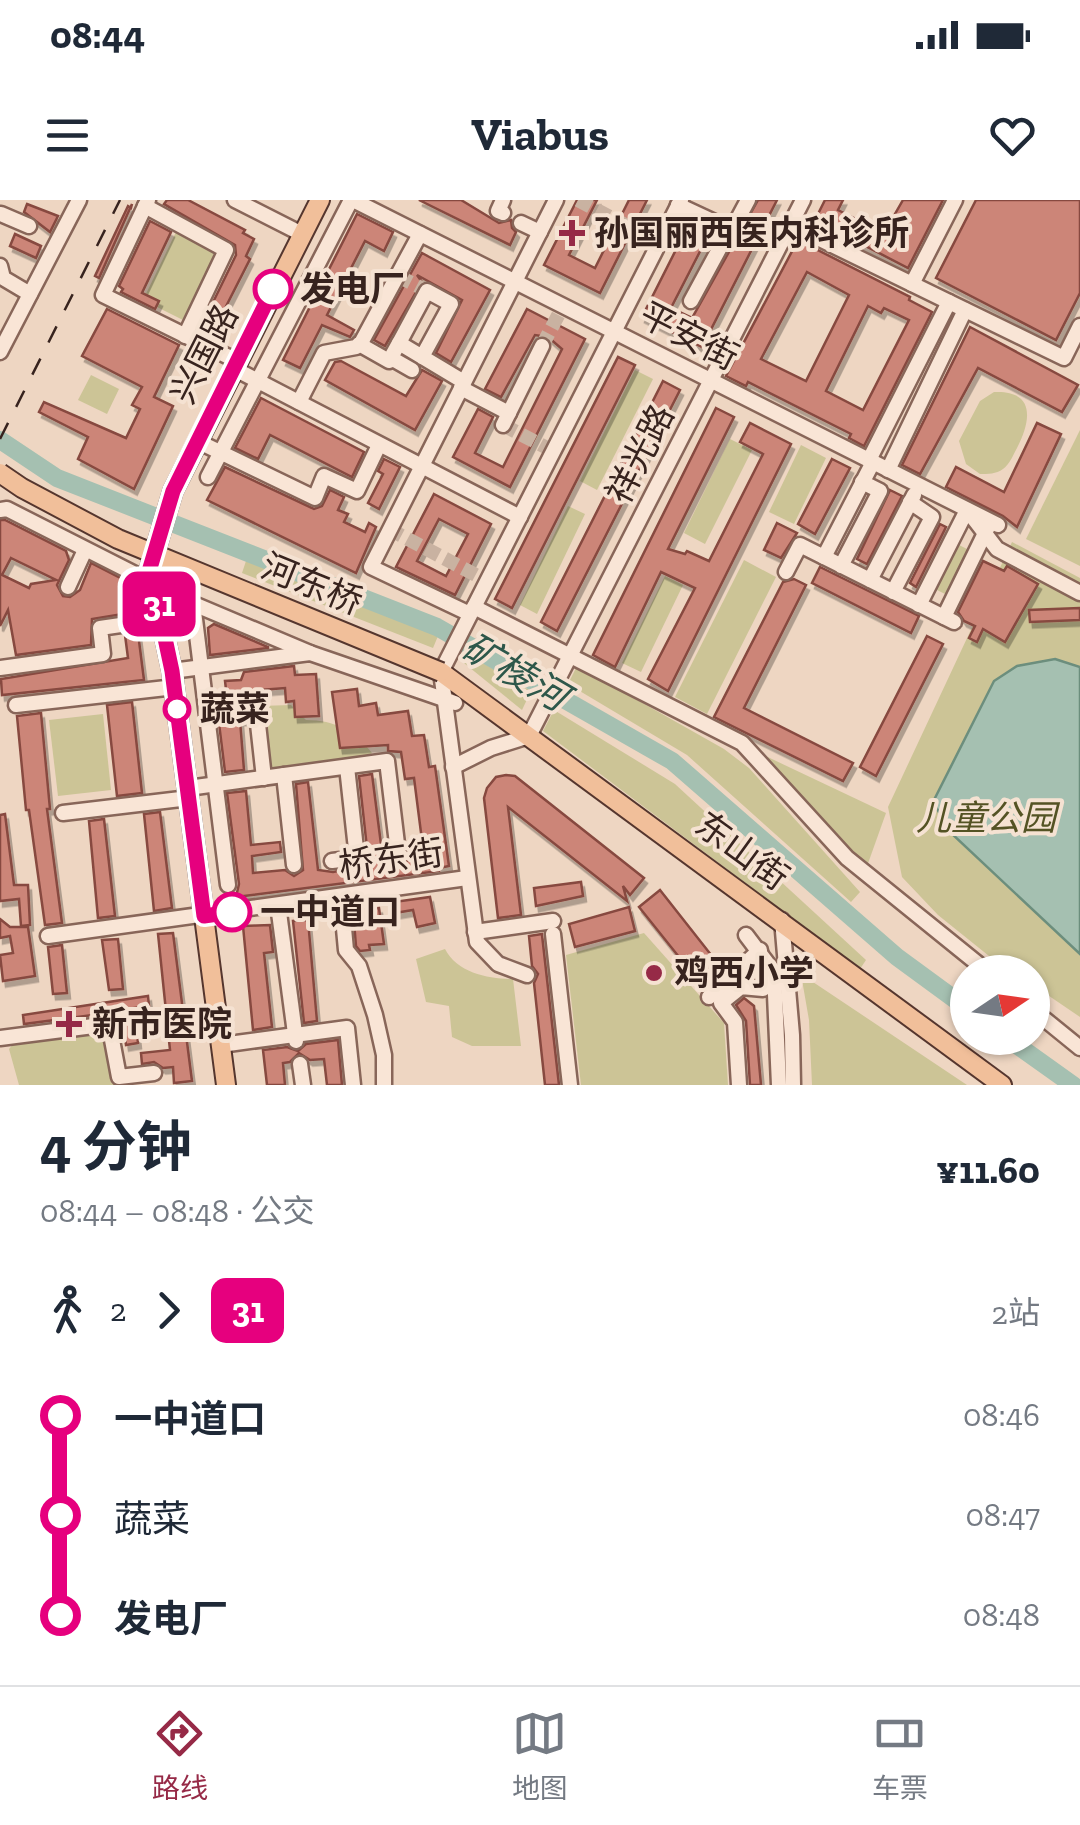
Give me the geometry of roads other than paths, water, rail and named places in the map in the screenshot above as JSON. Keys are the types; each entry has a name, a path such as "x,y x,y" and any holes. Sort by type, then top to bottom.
{"main road":[{"name":"兴国路","path":"226,1085 173,679 150,568 173,491 320,200"},
{"name":"河东桥","path":"0,472 22,488 118,539 443,668"},
{"name":"东山街","path":"443,668 529,736 1002,1085"}],"street":[{"path":"7,200 0,215 29,226"},
{"path":"0,352 79,200"},
{"path":"234,200 302,234"},
{"path":"208,476 352,200"},
{"name":"平安街","path":"352,200 967,510 991,527 997,549 1080,593"},
{"path":"556,200 371,567 571,654 742,743 847,858 967,955"},
{"path":"691,301 748,200"},
{"name":"祥光路","path":"529,736 804,200"},
{"path":"912,284 955,200"},
{"path":"527,974 498,964 477,942 443,668 680,202 730,229"},
{"path":"185,336 226,250 146,203 103,295 185,336 258,381 520,517"},
{"path":"521,223 540,232"},
{"path":"791,224 1064,358 1080,326"},
{"path":"366,353 420,234"},
{"path":"0,266 3,278 30,294"},
{"path":"299,402 324,353 366,353 399,367 421,356 451,304 427,290 399,343 399,367"},
{"path":"824,557 948,302"},
{"path":"888,470 965,310"},
{"path":"399,343 506,419 542,346"},
{"path":"197,441 315,498 324,476 357,490 380,444"},
{"path":"842,566 880,491 862,482"},
{"path":"870,580 919,485"},
{"path":"893,592 932,517 910,502"},
{"path":"0,510 7,509 193,604 310,653 450,701"},
{"path":"919,605 967,510"},
{"path":"786,572 800,545 949,620 991,527"},
{"path":"887,547 910,560"},
{"path":"68,588 85,550"},
{"path":"193,604 228,884"},
{"path":"0,668 103,654 100,628 162,619"},
{"path":"16,705 173,679 201,668 310,653"},
{"path":"256,706 264,778"},
{"path":"453,768 491,748 529,736"},
{"path":"63,813 189,793 216,784 387,762 398,852"},
{"path":"332,861 357,858 347,767"},
{"path":"284,775 294,865"},
{"name":"桥东街","path":"48,936 467,878"},
{"path":"341,896 346,950 359,966 376,1015 384,1056 384,1085"},
{"path":"278,905 296,1038"},
{"path":"782,920 786,1079"},
{"path":"475,932 552,927 570,1085"},
{"path":"746,935 774,972 786,1079"},
{"path":"709,997 760,950"},
{"path":"739,1085 735,1022 721,1003 741,987 763,988 774,979"},
{"path":"0,1038 109,1024 118,1077 154,1073"},
{"path":"1050,1024 1080,1048"},
{"path":"220,1045 296,1038 346,1028 353,1085"},
{"path":"300,1064 303,1085"}],"waterway":[{"name":"矿棱河","path":"0,440 57,478 437,627 672,761 897,957 950,996"},
{"name":"矿棱河","path":"1031,1055 1073,1085"}],"tunnel":[{"path":"578,200 659,243"},
{"path":"398,276 427,291"},
{"path":"542,346 563,306"},
{"path":"503,425 553,451"},
{"path":"389,529 487,581"}],"railway":[{"path":"0,439 120,200"}],"place":[{"name":"孙国丽西医内科诊所","path":"572,233"},
{"name":"发电厂","path":"273,289"},
{"name":"蔬菜","path":"177,709"},
{"name":"一中道口","path":"232,912"},
{"name":"鸡西小学","path":"654,973"},
{"name":"新市医院","path":"69,1024"}],"park label":[{"name":"儿童公园","path":"986,818"}]}
